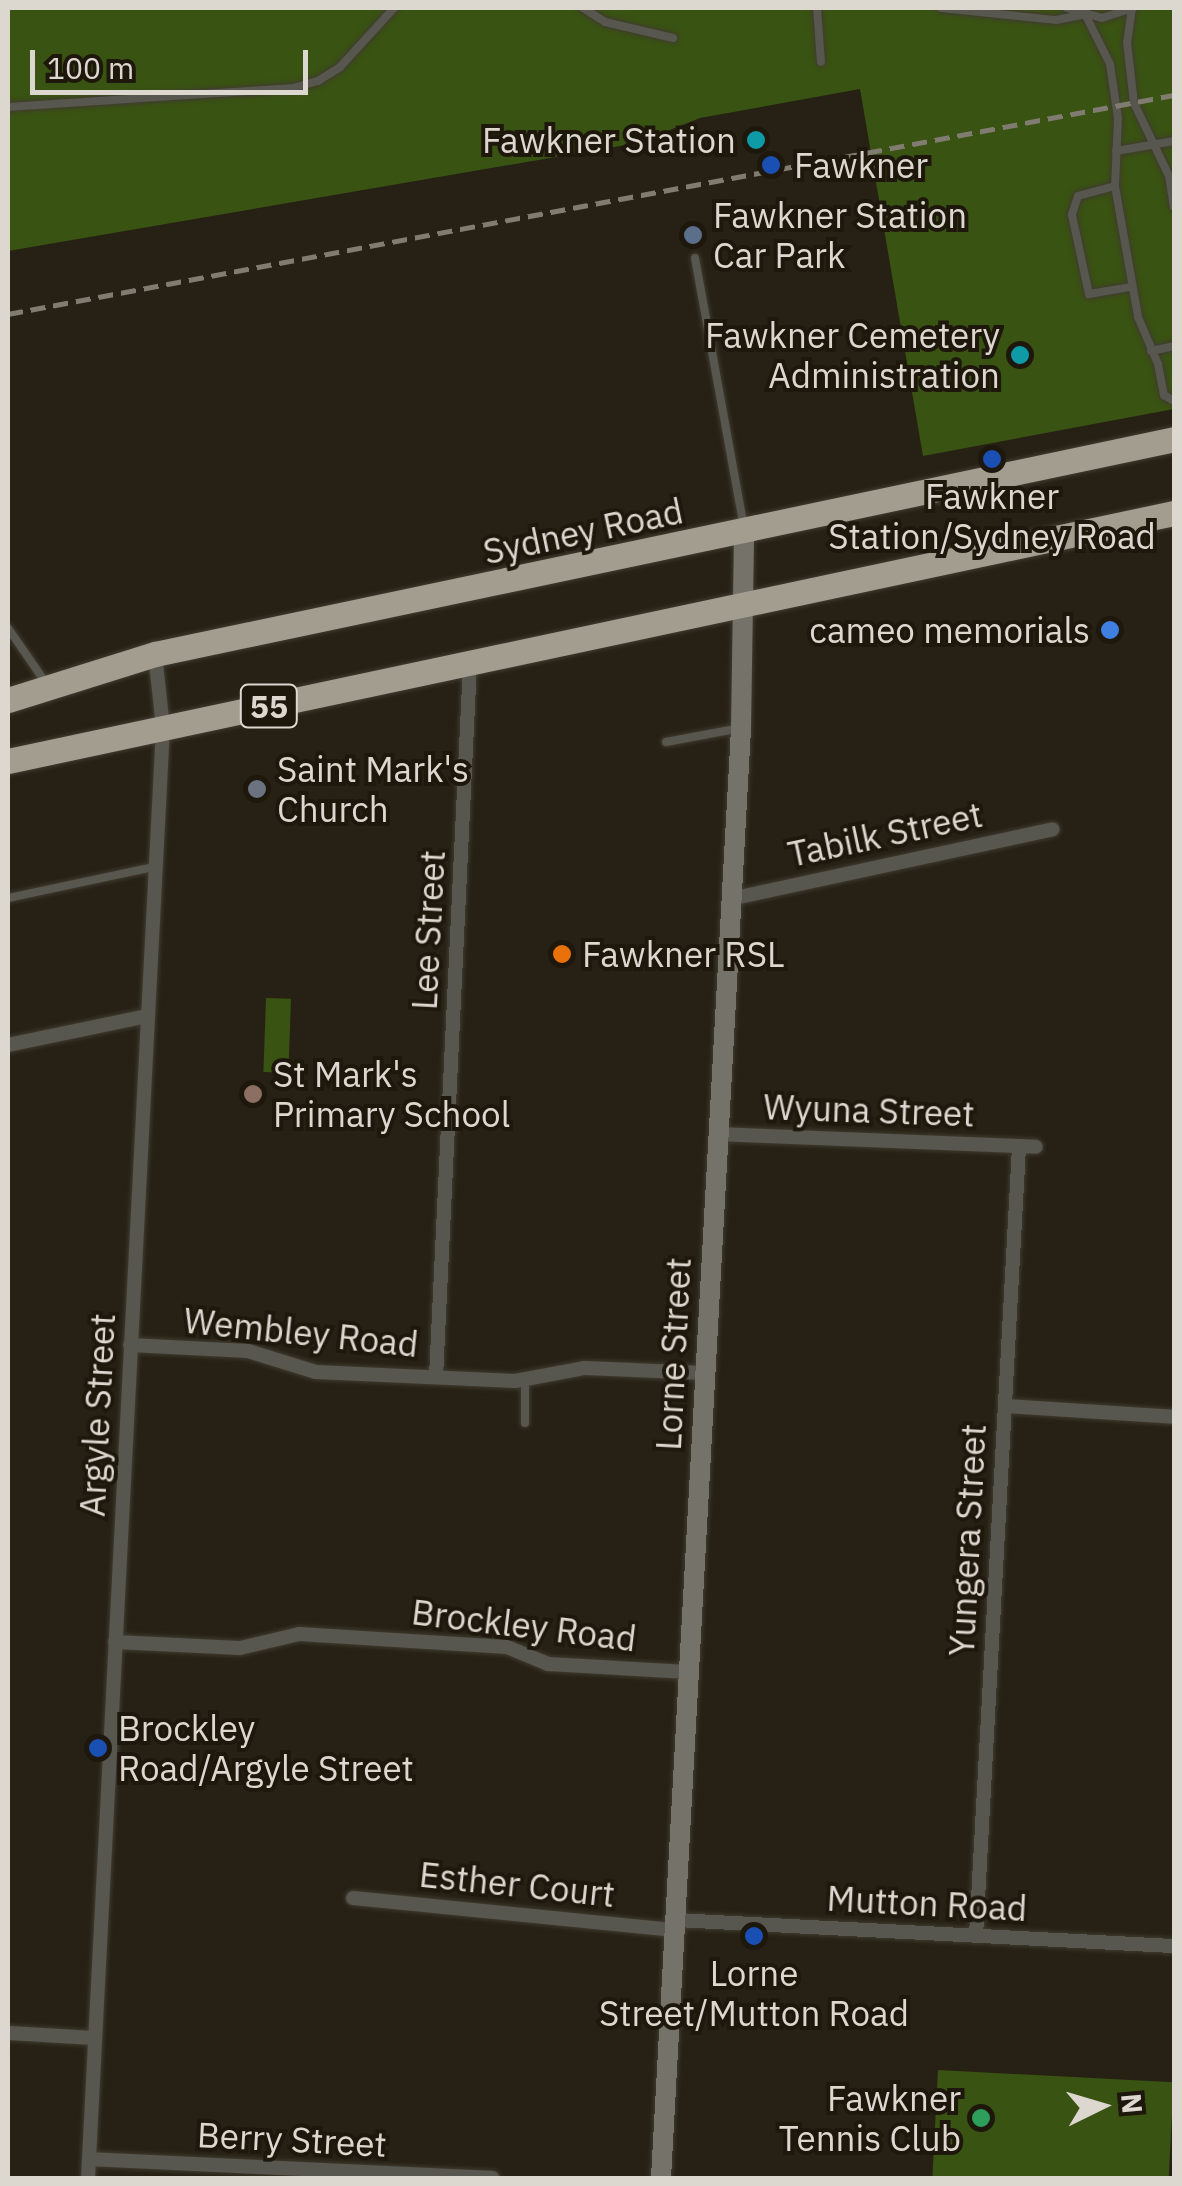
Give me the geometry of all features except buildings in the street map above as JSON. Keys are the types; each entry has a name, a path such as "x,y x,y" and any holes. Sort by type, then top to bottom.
{"highway":[{"name":"Sydney Road","path":"8,700 155,654 744,533 1174,439"},
{"name":"55","path":"8,761 1174,513"}],"street":[{"name":"Lorne Street","path":"661,2178 741,728 744,533"},
{"name":"Argyle Street","path":"88,2178 163,728 155,654"},
{"name":"Lee Street","path":"436,1377 470,665"},
{"name":"Tabilk Street","path":"730,899 1053,828"},
{"path":"8,1044 147,1016"},
{"name":"Wyuna Street","path":"717,1134 1036,1147"},
{"name":"Yungera Street","path":"976,1936 1019,1146"},
{"name":"Wembley Road","path":"130,1346 248,1351 316,1372 525,1380 584,1368 704,1373"},
{"path":"1005,1406 1174,1416"},
{"name":"Brockley Road","path":"115,1642 240,1648 299,1634 507,1647 548,1664 687,1672"},
{"name":"Esther Court","path":"353,1898 676,1925"},
{"name":"Mutton Road","path":"676,1925 1174,1946"},
{"path":"8,2033 96,2038"},
{"name":"Berry Street","path":"89,2159 493,2178"}],"lane":[{"path":"8,108 292,88 318,81 340,67 394,8"},
{"path":"583,8 605,22 672,38"},
{"path":"817,8 821,62"},
{"path":"941,8 1056,20 1102,18 1132,8 1127,42 1132,93 1169,176 1174,207"},
{"path":"1067,8 1084,16 1110,64 1118,118 1115,186 1131,287 1164,395 1174,401"},
{"path":"1116,151 1174,141"},
{"path":"1115,186 1078,196 1072,215 1089,294 1131,287"},
{"path":"695,258 744,533"},
{"path":"1151,350 1174,346"},
{"path":"8,628 49,686"},
{"path":"666,742 741,728"},
{"path":"8,898 154,866"},
{"path":"525,1380 525,1423"}],"green space":[{"path":"8,8 1174,8 1174,409 923,456 860,89 700,118 637,143 8,251"},
{"path":"266,998 291,999 288,1073 263,1072"},
{"path":"938,2070 1174,2082 1169,2178 932,2178"}],"railway":[{"path":"8,314 1174,95"}],"place":[{"name":"Fawkner Station","path":"756,140"},
{"name":"Fawkner","path":"771,165"},
{"name":"Fawkner Station Car Park","path":"693,235"},
{"name":"Fawkner Cemetery Administration","path":"1020,355"},
{"name":"Fawkner Station/Sydney Road","path":"992,459"},
{"name":"cameo memorials","path":"1110,630"},
{"name":"Saint Mark's Church","path":"257,789"},
{"name":"Fawkner RSL","path":"562,954"},
{"name":"St Mark's Primary School","path":"253,1094"},
{"name":"Brockley Road/Argyle Street","path":"98,1748"},
{"name":"Lorne Street/Mutton Road","path":"754,1936"},
{"name":"Fawkner Tennis Club","path":"981,2118"}]}
